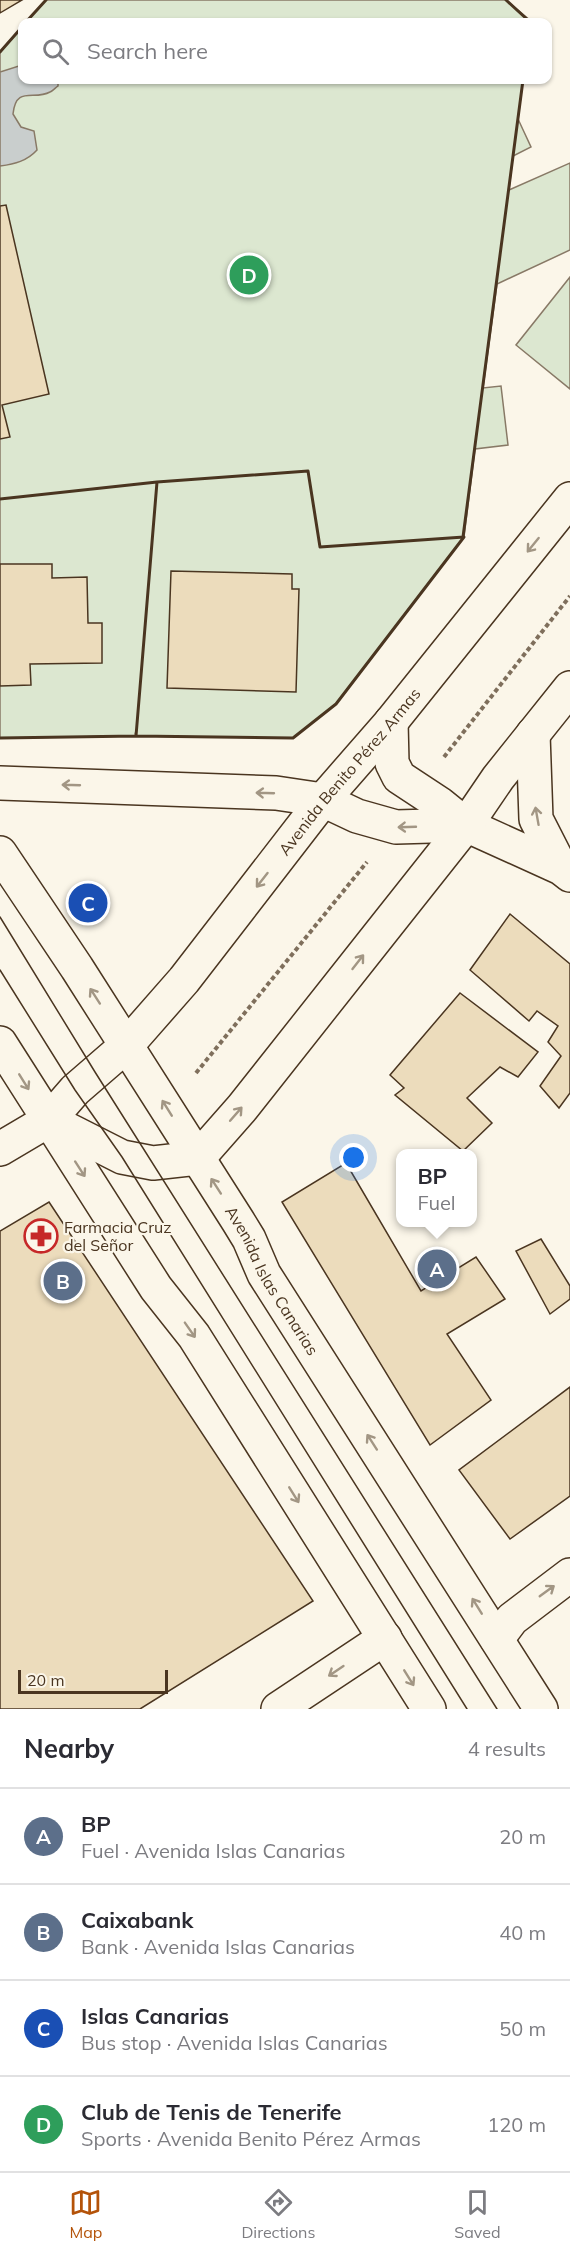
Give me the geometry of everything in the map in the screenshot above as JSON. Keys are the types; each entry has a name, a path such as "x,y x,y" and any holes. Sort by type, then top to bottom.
{"street":[{"name":"Avenida Benito Pérez Armas","path":"0,1149 49,1120 75,1090 127,1045 184,980 323,800 391,722 570,499"},
{"path":"49,1120 122,1157 153,1163 198,1158 242,1108 466,825 498,778 570,687"},
{"path":"391,722 392,763 399,777 440,804 466,825 566,872"},
{"path":"532,734 536,819 566,872"},
{"path":"0,783 276,793 323,800 357,816 396,827 466,825"},
{"name":"Avenida Islas Canarias","path":"0,853 127,1045 249,1239 264,1274 541,1709"},
{"path":"0,1043 156,1288 194,1336 429,1709"},
{"path":"497,1639 512,1619 570,1575"},
{"path":"278,1709 385,1638"}],"green space":[{"path":"46,0 506,0 527,18 30,18"},
{"path":"18,32 18,84 522,84 518,119 531,147 513,156 509,190 570,163 570,250 497,284 483,388 501,386 508,445 475,449 464,537 336,704 293,738 136,736 0,738 0,52"},
{"path":"570,277 570,389 516,345"}],"shaded area":[{"path":"18,66 18,84 58,84 58,86 51,92 22,97 18,100 13,114 21,127 34,131 37,150 20,161 0,166 0,72"}],"building":[{"path":"0,0 22,0 0,13"},
{"path":"6,205 49,394 2,405 10,437 0,439 0,206"},
{"path":"0,564 52,564 52,578 87,577 88,623 102,623 102,663 30,664 31,685 0,686"},
{"path":"171,571 292,574 292,589 299,589 296,692 167,688"},
{"path":"510,914 570,964 570,1093 559,1108 540,1086 561,1056 548,1042 558,1026 537,1011 529,1021 470,970"},
{"path":"460,993 538,1052 518,1077 500,1067 467,1098 492,1123 465,1149 461,1149 395,1095 404,1088 390,1075"},
{"path":"346,1163 421,1291 476,1257 505,1299 447,1334 491,1400 430,1445 282,1202"},
{"path":"49,1202 313,1601 140,1709 0,1709 0,1231"},
{"path":"541,1239 570,1286 570,1299 550,1314 516,1251"},
{"path":"570,1387 570,1496 510,1539 459,1470"}],"tram line":[{"path":"0,917 95,1072 497,1709"},
{"path":"0,970 75,1090 122,1157 467,1709"}],"wall":[{"path":"30,18 46,0"},
{"path":"506,0 526,18"},
{"path":"0,52 18,32"},
{"path":"463,537 522,84"},
{"path":"0,499 157,482 308,471 320,547 464,537 336,704 293,738 136,736 157,482"},
{"path":"0,738 136,736 136,733"}],"place":[{"name":"Club de Tenis de Tenerife","path":"249,275"},
{"name":"Islas Canarias","path":"88,903"},
{"name":"Farmacia Cruz del Señor","path":"41,1236"},
{"name":"BP","path":"437,1269"},
{"name":"Caixabank","path":"63,1281"}]}
